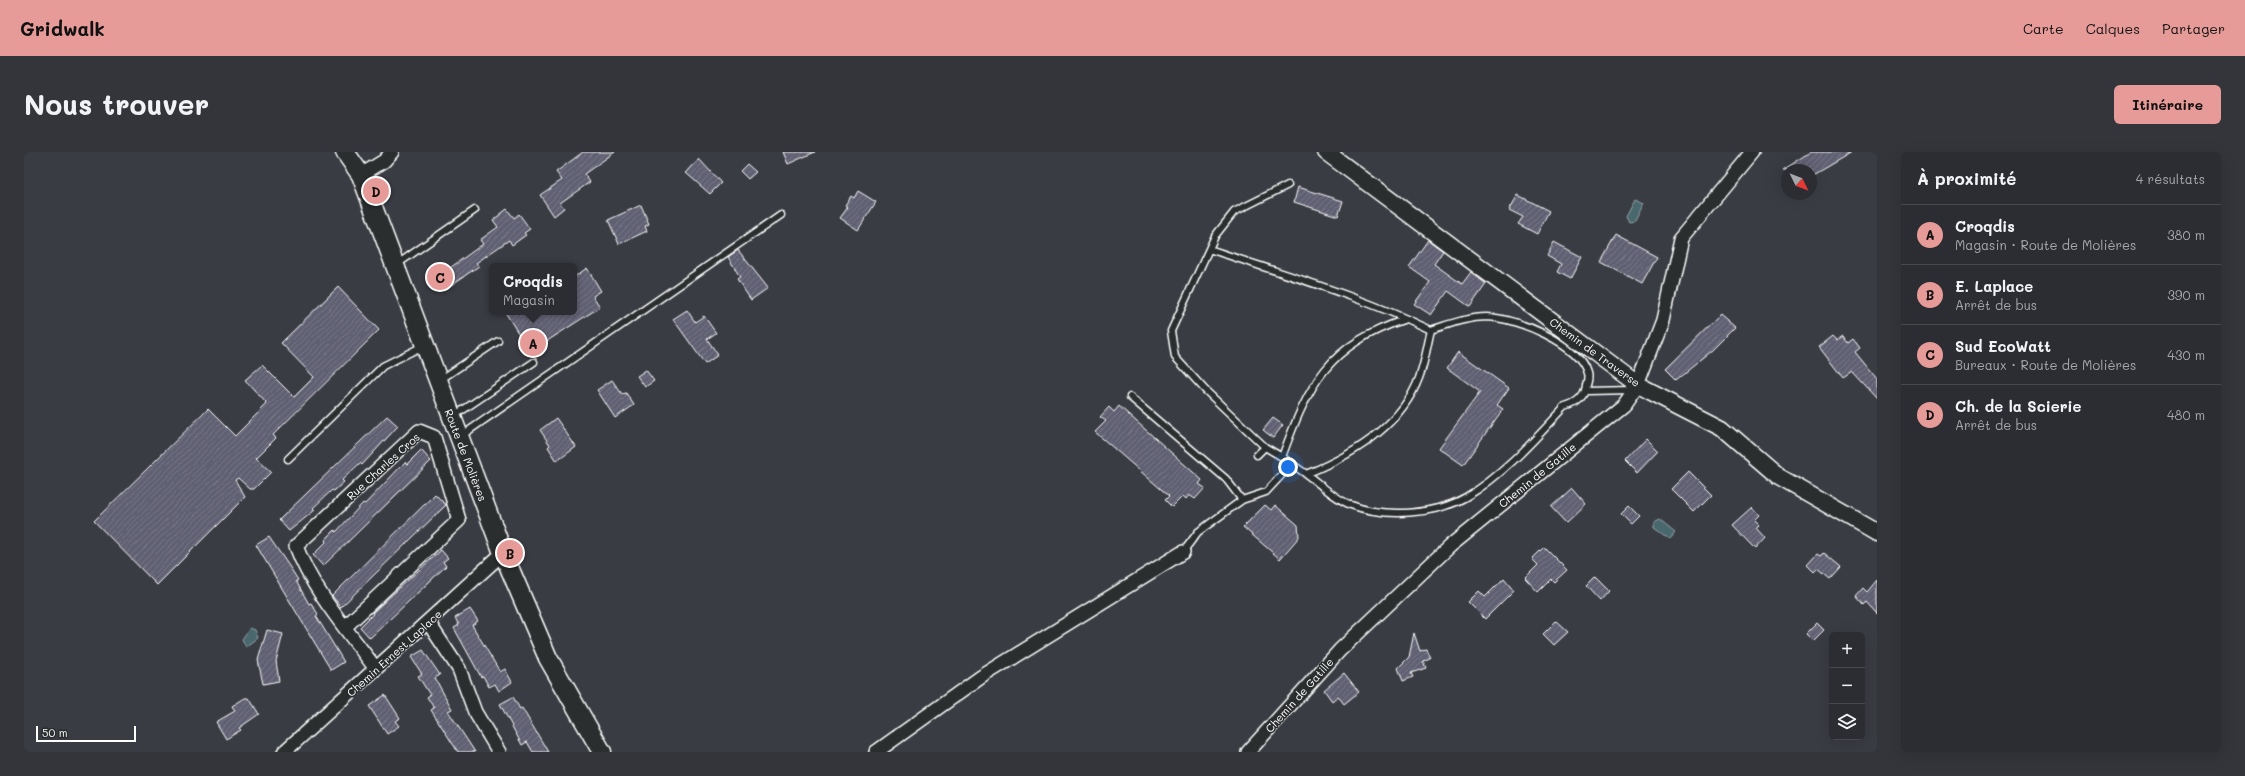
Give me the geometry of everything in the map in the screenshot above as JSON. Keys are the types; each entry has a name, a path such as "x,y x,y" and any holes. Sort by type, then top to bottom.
{"main road":[{"name":"Route de Molières","path":"345,152 361,176 503,553 548,658 602,752"}],"street":[{"path":"361,176 384,161 392,152"},
{"name":"Chemin de Traverse","path":"1326,152 1636,387 1722,428 1779,476 1877,533"},
{"name":"Chemin de Gatille","path":"1248,752 1340,650 1391,600 1450,546 1624,405 1636,387 1663,320 1681,238 1752,152"},
{"name":"Rue Charles Cros","path":"345,627 459,520 434,437 419,431 296,546 303,566 345,627 376,669"},
{"path":"876,752 981,677 1183,552"},
{"name":"Chemin Ernest Laplace","path":"284,752 503,553"},
{"path":"428,622 459,669 475,712 499,752"}],"lane":[{"path":"1209,249 1406,318 1431,330 1458,320 1488,317 1523,325 1563,344 1581,361 1588,374 1586,391 1577,403 1565,407 1502,470 1466,497 1444,506 1414,512 1384,514 1350,505 1291,465 1282,457 1265,447 1205,390 1175,357 1172,331 1209,249 1215,236 1234,212 1288,185"},
{"path":"395,266 475,210"},
{"path":"459,437 781,215"},
{"path":"1282,457 1294,424 1319,375 1344,349 1378,328 1406,318"},
{"path":"1306,474 1332,464 1386,426 1407,402 1419,378 1431,330"},
{"path":"438,382 498,341"},
{"path":"288,459 383,366 425,345"},
{"path":"452,417 534,362"},
{"path":"1586,391 1636,387"},
{"path":"1130,397 1226,479 1242,500"},
{"path":"1257,455 1265,447"},
{"path":"1183,552 1198,532 1242,500 1266,492 1291,465"}],"water":[{"path":"1635,199 1644,203 1635,221 1629,222 1626,216"},
{"path":"1660,519 1676,532 1670,539 1654,527 1654,522"},
{"path":"250,628 255,630 258,638 246,647 242,639"}],"building":[{"path":"583,152 615,152 584,174 590,182 560,203 564,208 554,216 540,195 562,180 556,172"},
{"path":"783,152 815,152 788,164"},
{"path":"1811,152 1852,152 1817,172 1817,164 1792,164"},
{"path":"699,159 721,183 710,194 686,173"},
{"path":"747,164 756,172 748,179 740,171"},
{"path":"1298,187 1343,201 1338,216 1294,202"},
{"path":"858,191 876,202 858,230 840,218 848,207 845,205 851,196 854,198"},
{"path":"1518,195 1549,211 1537,234 1518,224 1523,217 1509,210"},
{"path":"641,205 649,224 645,226 647,231 619,244 608,220"},
{"path":"507,209 514,218 519,214 530,229 524,233 526,235 512,245 509,240 476,263 479,266 444,290 436,278 483,244 480,240 498,227 493,220"},
{"path":"1616,235 1657,257 1642,284 1601,262"},
{"path":"1428,240 1443,251 1434,264 1462,284 1471,272 1486,284 1470,307 1448,291 1431,315 1414,304 1430,282 1409,267"},
{"path":"1554,242 1582,257 1570,279 1557,272 1561,264 1547,256"},
{"path":"738,250 768,288 751,300 737,279 740,277 728,257"},
{"path":"587,268 601,291 593,296 600,307 530,352 507,315 577,315 577,275"},
{"path":"338,287 379,330 273,435 276,438 256,458 271,472 254,489 250,489 238,478 235,480 245,497 157,585 94,521 208,409 235,436 267,404 245,380 262,365 294,397 314,377 281,343"},
{"path":"687,310 695,322 704,316 716,333 707,339 718,355 705,364 673,319"},
{"path":"1720,315 1735,328 1713,350 1676,380 1665,369"},
{"path":"1833,336 1837,340 1843,336 1848,343 1853,339 1860,348 1855,352 1877,379 1877,399 1852,372 1843,378 1819,347"},
{"path":"1458,352 1509,388 1497,405 1503,409 1463,465 1439,448 1480,392 1447,368"},
{"path":"646,370 654,381 645,387 637,376"},
{"path":"612,380 622,394 626,393 634,405 615,418 597,390"},
{"path":"1119,406 1202,480 1199,484 1205,488 1195,499 1189,495 1186,499 1183,496 1172,507 1165,500 1169,496 1095,432 1106,421 1100,417 1109,407 1114,412"},
{"path":"387,416 398,426 362,465 360,463 342,480 344,482 334,491 332,490 313,508 315,510 289,531 279,520"},
{"path":"556,418 576,447 557,461 548,447 550,445 540,430"},
{"path":"1273,418 1283,425 1273,438 1263,430"},
{"path":"1646,439 1658,451 1637,473 1625,461"},
{"path":"421,450 431,461 323,566 313,555 326,542 325,540 335,530 336,532 363,503 365,504 405,462 407,464"},
{"path":"1688,472 1711,495 1694,512 1671,489"},
{"path":"1572,488 1586,504 1566,523 1551,507"},
{"path":"435,494 446,505 341,607 332,596"},
{"path":"1265,505 1271,510 1275,505 1298,525 1299,537 1280,559 1243,527"},
{"path":"1629,506 1639,516 1631,524 1621,514"},
{"path":"1752,507 1759,515 1754,520 1759,525 1756,528 1765,538 1755,549 1732,525"},
{"path":"269,537 298,580 296,581 309,604 311,603 318,614 316,616 344,662 331,670 256,545"},
{"path":"1544,547 1567,570 1554,582 1551,579 1538,592 1525,578 1538,565 1532,559"},
{"path":"441,550 448,558 443,562 446,566 370,638 360,627 373,614 372,613"},
{"path":"1824,553 1841,567 1830,579 1818,569 1815,572 1808,565 1818,554 1821,556"},
{"path":"1595,577 1609,591 1600,601 1586,586"},
{"path":"1504,578 1514,590 1485,619 1468,602 1479,591 1485,597"},
{"path":"1877,580 1877,613 1867,602 1864,605 1856,596 1863,588 1867,592"},
{"path":"470,609 478,621 472,625 500,672 505,669 512,682 499,691 495,684 489,687 483,676 481,677 454,628 459,625 455,618"},
{"path":"1556,621 1568,632 1554,645 1543,634"},
{"path":"1817,623 1824,630 1813,641 1806,634"},
{"path":"267,630 283,634 276,661 279,681 263,684 258,660"},
{"path":"1414,633 1420,651 1426,649 1430,658 1423,661 1426,668 1411,673 1413,677 1403,681 1398,668 1409,657"},
{"path":"423,650 440,675 435,678 452,709 448,711 475,752 458,752 431,710 434,708 427,697 430,695 418,676 422,674 411,657"},
{"path":"1344,673 1359,692 1344,704 1338,696 1332,701 1324,690"},
{"path":"385,695 400,718 395,721 399,726 387,734 369,706"},
{"path":"513,697 520,709 522,708 548,752 533,752 527,742 522,745 500,704"},
{"path":"245,698 249,698 259,714 239,728 241,730 226,739 216,722 235,711 232,706"}],"place":[{"name":"Ch. de la Scierie","path":"376,191"},
{"name":"Sud EcoWatt","path":"440,277"},
{"name":"Croqdis","path":"533,343"},
{"name":"E. Laplace","path":"510,553"}]}
